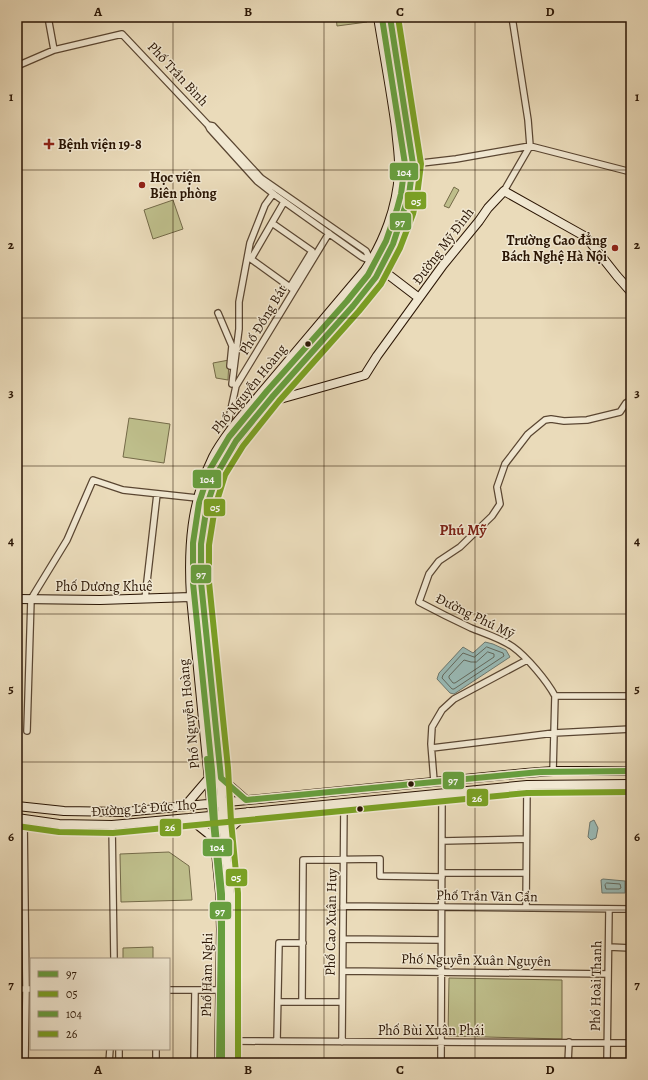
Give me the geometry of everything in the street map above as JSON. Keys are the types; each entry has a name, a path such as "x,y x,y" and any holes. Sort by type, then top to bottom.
{"main road":[{"name":"Phố Nguyễn Hoàng","path":"212,816 189,567 190,544 197,498 213,456 235,424 360,276 371,260 385,231 398,189 399,156 393,107 378,17"},
{"name":"Phố Nguyễn Hoàng","path":"223,815 221,778 200,562 203,524 207,505 218,472 236,441 273,396 375,279 394,244 409,195 413,164 390,17"},
{"path":"504,191 586,237 631,292"},
{"name":"Đường Mỹ Đình","path":"273,396 280,400 365,375 419,298 488,208 504,191"},
{"name":"Phố Trần Bình","path":"381,269 419,298"},
{"name":"Phố Dương Khuê","path":"17,600 100,600 191,597"},
{"path":"197,656 208,655"},
{"name":"Đường Lê Đức Thọ","path":"17,806 64,812 125,812 434,781 553,771 631,771"},
{"path":"186,806 209,778"},
{"path":"221,778 246,800"},
{"name":"Đường Lê Đức Thọ","path":"20,819 59,824 112,825 526,785 631,784"},
{"path":"225,833 248,812"},
{"name":"Phố Hàm Nghi","path":"223,815 230,894 230,1063"},
{"name":"Phố Hàm Nghi","path":"212,816 220,893 221,945 219,1063"},
{"path":"189,818 215,839"},
{"path":"221,945 230,944"}],"street":[{"path":"48,17 54,50"},
{"path":"504,191 530,146 528,120 512,17"},
{"name":"Phố Trần Bình","path":"17,66 54,50 122,34 208,125 257,181 284,202 362,256 371,260 381,269"},
{"name":"Phố Trần Bình","path":"208,125 213,126 261,178 366,251 371,260"},
{"path":"413,164 456,159 530,146 631,172"},
{"path":"218,313 232,346 230,384 238,328 239,302 250,243 265,205 273,194"},
{"path":"272,222 312,251 292,289 251,259 272,222 284,202"},
{"name":"Phố Đồng Bát","path":"228,423 236,386 292,289 329,233"},
{"name":"Đường Phú Mỹ","path":"555,696 551,688 527,660 514,648 497,637 471,627 419,602 429,574 439,561 460,547 492,516 500,504 497,487 500,476 510,456 528,434 545,420 587,420 620,412 626,403 631,400"},
{"path":"28,731 31,599 67,540 93,480 123,490 197,498"},
{"path":"145,599 157,494"},
{"path":"434,781 432,727 442,710 454,700 527,660"},
{"path":"553,771 555,696 631,696"},
{"path":"432,748 554,733 631,729"},
{"path":"526,785 526,908"},
{"path":"441,1063 442,793"},
{"name":"Phố Cao Xuân Huy","path":"342,1042 344,803"},
{"path":"20,819 24,846 28,989 25,1063"},
{"path":"112,825 114,958"},
{"path":"442,841 526,839"},
{"path":"302,1002 303,860 380,860 380,876 526,873"},
{"name":"Phố Trần Văn Cẩn","path":"343,906 631,909"},
{"name":"Phố Hoài Thanh","path":"608,1063 609,909"},
{"path":"343,939 442,940"},
{"path":"277,1041 279,1002 279,943 303,943"},
{"path":"609,947 631,948"},
{"name":"Phố Nguyễn Xuân Nguyên","path":"342,971 608,974"},
{"path":"17,989 28,989"},
{"path":"170,990 220,990"},
{"path":"194,1063 195,990"},
{"path":"279,1002 342,1002"},
{"name":"Phố Bùi Xuân Phái","path":"231,1041 631,1043"},
{"path":"568,1063 569,1042"},
{"path":"109,1063 110,1050"},
{"path":"119,1050 119,1063"},
{"path":"156,1050 156,1063"}],"green space":[{"path":"336,17 366,17 367,22 337,26"},
{"path":"454,187 459,190 449,208 444,206"},
{"path":"173,200 183,229 153,239 144,210"},
{"path":"229,360 228,380 216,378 213,363"},
{"path":"129,418 170,424 164,463 123,457"},
{"path":"169,852 189,866 192,900 121,902 120,854"},
{"path":"153,947 153,958 123,958 123,948"},
{"path":"449,978 562,980 562,1039 448,1036"}],"water":[{"path":"485,642 506,650 510,657 454,694 450,693 437,679 439,673 463,647 473,653"},
{"path":"594,820 598,828 596,838 591,840 588,837 590,822"},
{"path":"601,880 625,881 625,893 602,893"}],"transit line":[{"name":"97","path":"390,17 413,164 409,195 393,244 376,277 353,306 273,396 236,441 218,472 207,505 201,544 201,582 221,778 246,800 540,772 631,771"},
{"name":"05","path":"238,1063 238,893 231,821 228,768 209,582 209,545 215,507 225,475 243,446 279,401 381,284 400,248 413,214 421,164 398,17"},
{"name":"104","path":"222,1063 222,894 215,823 212,770 193,583 193,543 199,503 210,469 229,437 368,275 386,241 401,194 405,164 382,18"},
{"name":"97","path":"207,759 220,893 221,929 219,1063"},
{"name":"26","path":"17,826 59,832 113,833 527,793 631,792"}],"place":[{"name":"Bệnh viện 19-8","path":"49,144"},
{"name":"Học viện Biên phòng","path":"142,185"},
{"name":"Trường Cao đẳng Bách Nghệ Hà Nội","path":"615,248"}],"district":[{"name":"Phú Mỹ","path":"463,530"}]}
